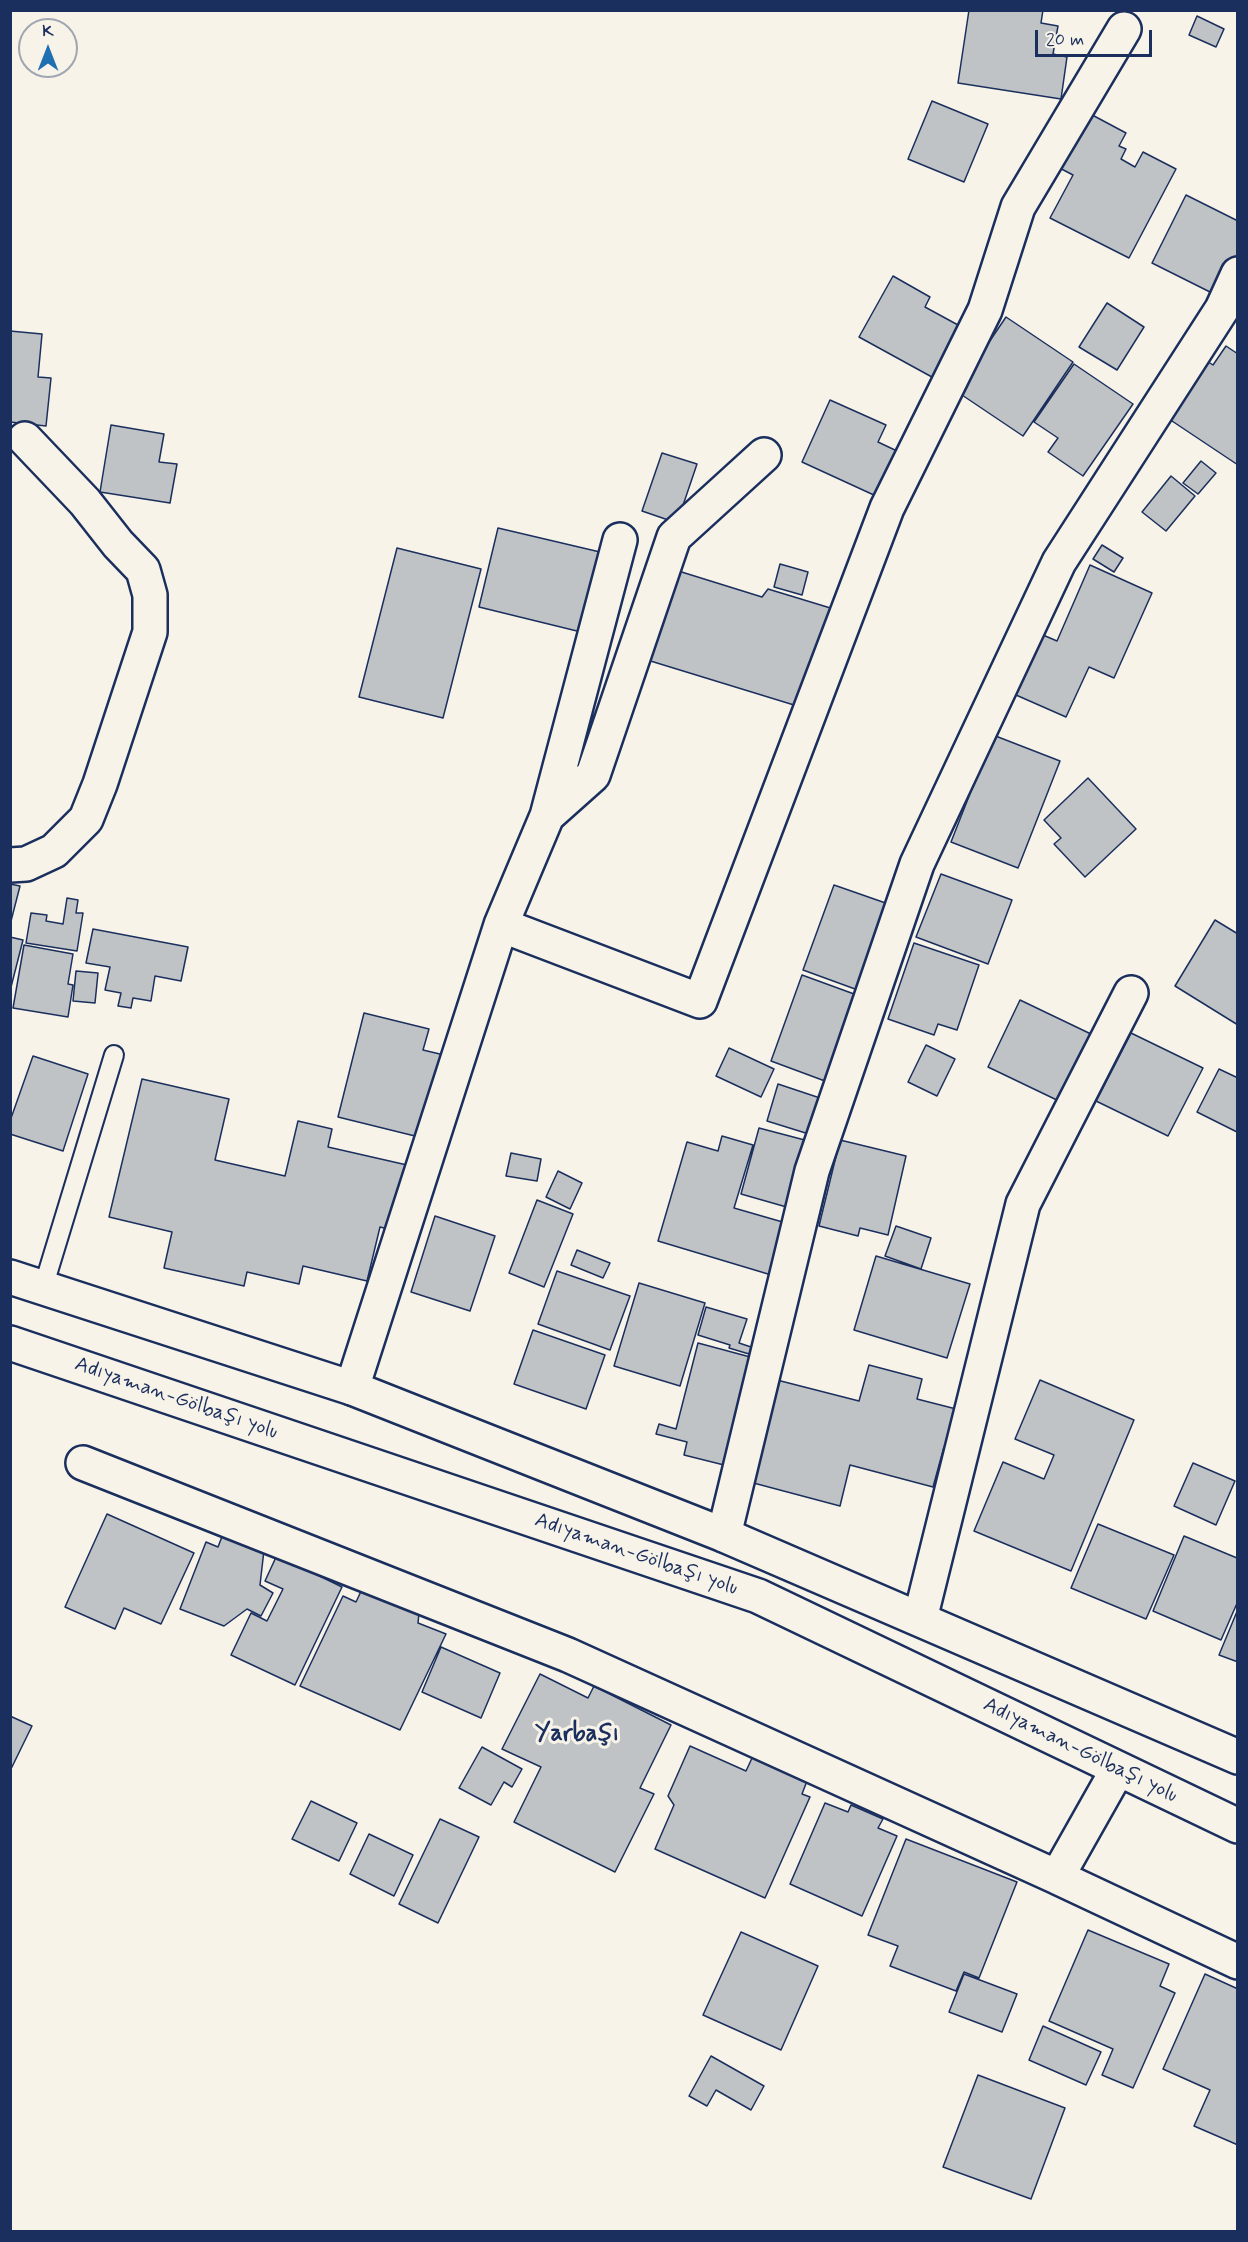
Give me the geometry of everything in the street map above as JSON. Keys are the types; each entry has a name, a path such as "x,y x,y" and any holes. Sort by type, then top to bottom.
{"main road":[{"path":"501,925 700,1001 887,508 985,310 1018,207 1124,29"},
{"path":"724,1535 812,1171 917,864 1059,561 1222,309 1238,274"},
{"path":"10,865 26,864 54,851 86,819 100,784 150,632 150,595 143,570 118,544 85,502 25,440"},
{"path":"547,816 593,775 674,537 764,455"},
{"path":"352,1388 501,925 547,816 620,540"},
{"path":"920,1619 1023,1204 1131,993"},
{"path":"10,1277 352,1388 724,1535 1238,1757"},
{"name":"Adıyaman-Gölbaşı yolu","path":"10,1343 758,1596 1238,1826"},
{"path":"83,1463 568,1655 1057,1877 1238,1962"},
{"path":"1057,1877 1118,1769"}],"lane":[{"path":"44,1288 114,1055"}],"building":[{"path":"969,10 1043,10 1041,23 1058,26 1053,54 1067,57 1061,99 958,83"},
{"path":"1197,16 1224,29 1216,47 1189,35"},
{"path":"932,101 988,124 964,182 908,159"},
{"path":"1081,109 1126,133 1119,146 1126,149 1121,159 1135,167 1143,152 1176,169 1129,258 1050,218 1073,175 1052,164"},
{"path":"1186,195 1238,221 1238,256 1218,296 1152,263"},
{"path":"893,276 930,297 925,307 969,331 941,382 859,337"},
{"path":"1107,303 1144,327 1117,370 1079,347"},
{"path":"1006,317 1073,362 1023,436 956,391"},
{"path":"10,331 42,334 38,377 51,378 46,426 10,422"},
{"path":"1226,346 1238,354 1238,465 1163,415 1195,353 1213,365"},
{"path":"1074,364 1133,404 1083,476 1048,452 1058,438 1034,422"},
{"path":"830,400 886,425 878,442 897,451 876,496 802,462"},
{"path":"111,425 164,434 159,462 177,464 170,503 100,492"},
{"path":"662,453 697,464 677,523 642,511"},
{"path":"1201,461 1216,473 1198,494 1183,483"},
{"path":"1171,476 1195,496 1166,531 1142,512"},
{"path":"498,528 600,552 581,632 479,607"},
{"path":"1102,545 1123,558 1114,572 1093,559"},
{"path":"397,548 481,569 443,718 359,697"},
{"path":"780,564 808,572 802,595 774,587"},
{"path":"1090,565 1152,593 1114,678 1089,667 1066,717 1016,695 1043,635 1057,641"},
{"path":"672,569 762,597 768,589 837,610 807,709 644,659"},
{"path":"993,735 1060,761 1018,868 951,842"},
{"path":"1088,778 1136,829 1085,877 1054,844 1061,838 1044,820"},
{"path":"941,874 1012,900 988,964 916,937"},
{"path":"10,884 20,886 10,925"},
{"path":"834,885 897,907 866,993 803,970"},
{"path":"67,898 78,900 76,913 83,913 77,951 26,943 31,913 47,915 46,921 63,924"},
{"path":"1215,920 1238,934 1238,1025 1175,986"},
{"path":"93,929 188,947 181,981 155,976 151,1001 133,998 131,1008 118,1006 121,993 105,990 110,967 86,963"},
{"path":"10,937 23,940 10,991"},
{"path":"914,943 979,965 957,1030 938,1024 934,1035 888,1019"},
{"path":"24,945 73,954 68,984 73,985 68,1017 13,1008"},
{"path":"76,971 98,973 95,1003 73,1001"},
{"path":"802,975 865,998 833,1084 771,1061"},
{"path":"1020,1000 1093,1035 1061,1102 988,1067"},
{"path":"364,1013 429,1029 423,1050 444,1055 423,1138 338,1117"},
{"path":"1131,1033 1203,1068 1168,1136 1096,1101"},
{"path":"926,1045 955,1059 937,1096 908,1082"},
{"path":"729,1048 774,1069 761,1097 716,1076"},
{"path":"33,1056 88,1074 63,1151 10,1134 10,1121"},
{"path":"1219,1069 1238,1078 1237,1132 1197,1112"},
{"path":"142,1079 229,1099 215,1160 285,1176 298,1121 332,1129 328,1147 407,1165 392,1230 380,1227 367,1281 303,1266 299,1284 247,1272 244,1286 164,1268 172,1232 109,1217"},
{"path":"778,1084 823,1099 812,1135 767,1121"},
{"path":"759,1128 816,1143 797,1210 741,1194"},
{"path":"722,1136 753,1145 734,1208 793,1225 778,1277 658,1241 687,1142 718,1151"},
{"path":"840,1140 906,1156 888,1235 860,1228 858,1236 819,1226"},
{"path":"511,1153 541,1159 537,1181 506,1176"},
{"path":"558,1171 582,1183 570,1209 546,1197"},
{"path":"537,1200 573,1214 544,1287 509,1273"},
{"path":"435,1216 495,1236 470,1311 411,1292"},
{"path":"896,1226 931,1238 921,1269 885,1256"},
{"path":"577,1250 610,1263 603,1278 571,1265"},
{"path":"876,1256 970,1284 947,1358 854,1330"},
{"path":"557,1271 630,1296 610,1350 538,1324"},
{"path":"639,1283 705,1303 680,1386 614,1366"},
{"path":"706,1307 747,1319 739,1343 751,1347 749,1354 729,1348 730,1345 698,1335"},
{"path":"533,1330 605,1355 586,1409 514,1384"},
{"path":"698,1343 754,1358 728,1466 684,1455 687,1442 656,1434 659,1424 676,1429"},
{"path":"869,1365 922,1379 917,1399 964,1411 955,1445 944,1447 933,1487 850,1465 840,1506 746,1481 773,1379 859,1401"},
{"path":"1040,1380 1134,1420 1071,1571 974,1531 1003,1462 1044,1479 1054,1455 1015,1439"},
{"path":"1193,1463 1235,1481 1216,1525 1174,1506"},
{"path":"107,1514 194,1553 161,1624 124,1608 115,1629 65,1607"},
{"path":"1098,1524 1174,1555 1146,1619 1071,1588"},
{"path":"223,1534 264,1550 260,1585 273,1593 261,1616 247,1609 224,1626 180,1609 206,1542 218,1547"},
{"path":"1184,1536 1237,1558 1238,1556 1238,1601 1221,1640 1153,1611"},
{"path":"277,1555 342,1587 295,1685 231,1655 251,1613 267,1621 283,1589 265,1581"},
{"path":"363,1587 419,1613 418,1623 446,1634 400,1730 300,1686 343,1596 356,1602"},
{"path":"1238,1609 1238,1662 1219,1655"},
{"path":"441,1647 500,1673 481,1718 422,1692"},
{"path":"540,1674 588,1698 594,1686 671,1725 640,1788 654,1794 615,1872 514,1822 541,1767 502,1749"},
{"path":"10,1716 32,1726 10,1771"},
{"path":"690,1746 746,1771 753,1756 807,1781 802,1794 810,1797 765,1898 655,1849 674,1805 668,1796"},
{"path":"482,1747 522,1769 512,1787 504,1782 491,1805 459,1788"},
{"path":"311,1801 357,1823 339,1861 292,1839"},
{"path":"825,1803 848,1812 851,1805 883,1819 878,1828 897,1836 862,1916 790,1884"},
{"path":"440,1819 479,1837 438,1923 399,1904"},
{"path":"369,1834 413,1855 394,1896 350,1874"},
{"path":"906,1839 1017,1882 979,1978 964,1972 956,1991 890,1966 898,1946 868,1935"},
{"path":"1088,1930 1169,1964 1160,1986 1175,1993 1133,2088 1102,2075 1113,2049 1049,2021"},
{"path":"741,1932 818,1966 781,2050 703,2015"},
{"path":"964,1974 1017,1994 1002,2032 949,2012"},
{"path":"1205,1974 1238,1989 1238,2145 1194,2126 1210,2090 1163,2069"},
{"path":"1043,2026 1101,2052 1086,2085 1029,2060"},
{"path":"711,2056 764,2086 751,2110 716,2090 707,2106 689,2096"},
{"path":"978,2075 1065,2108 1031,2199 943,2167"}],"district":[{"name":"Yarbaşı","path":"577,1735"}]}
